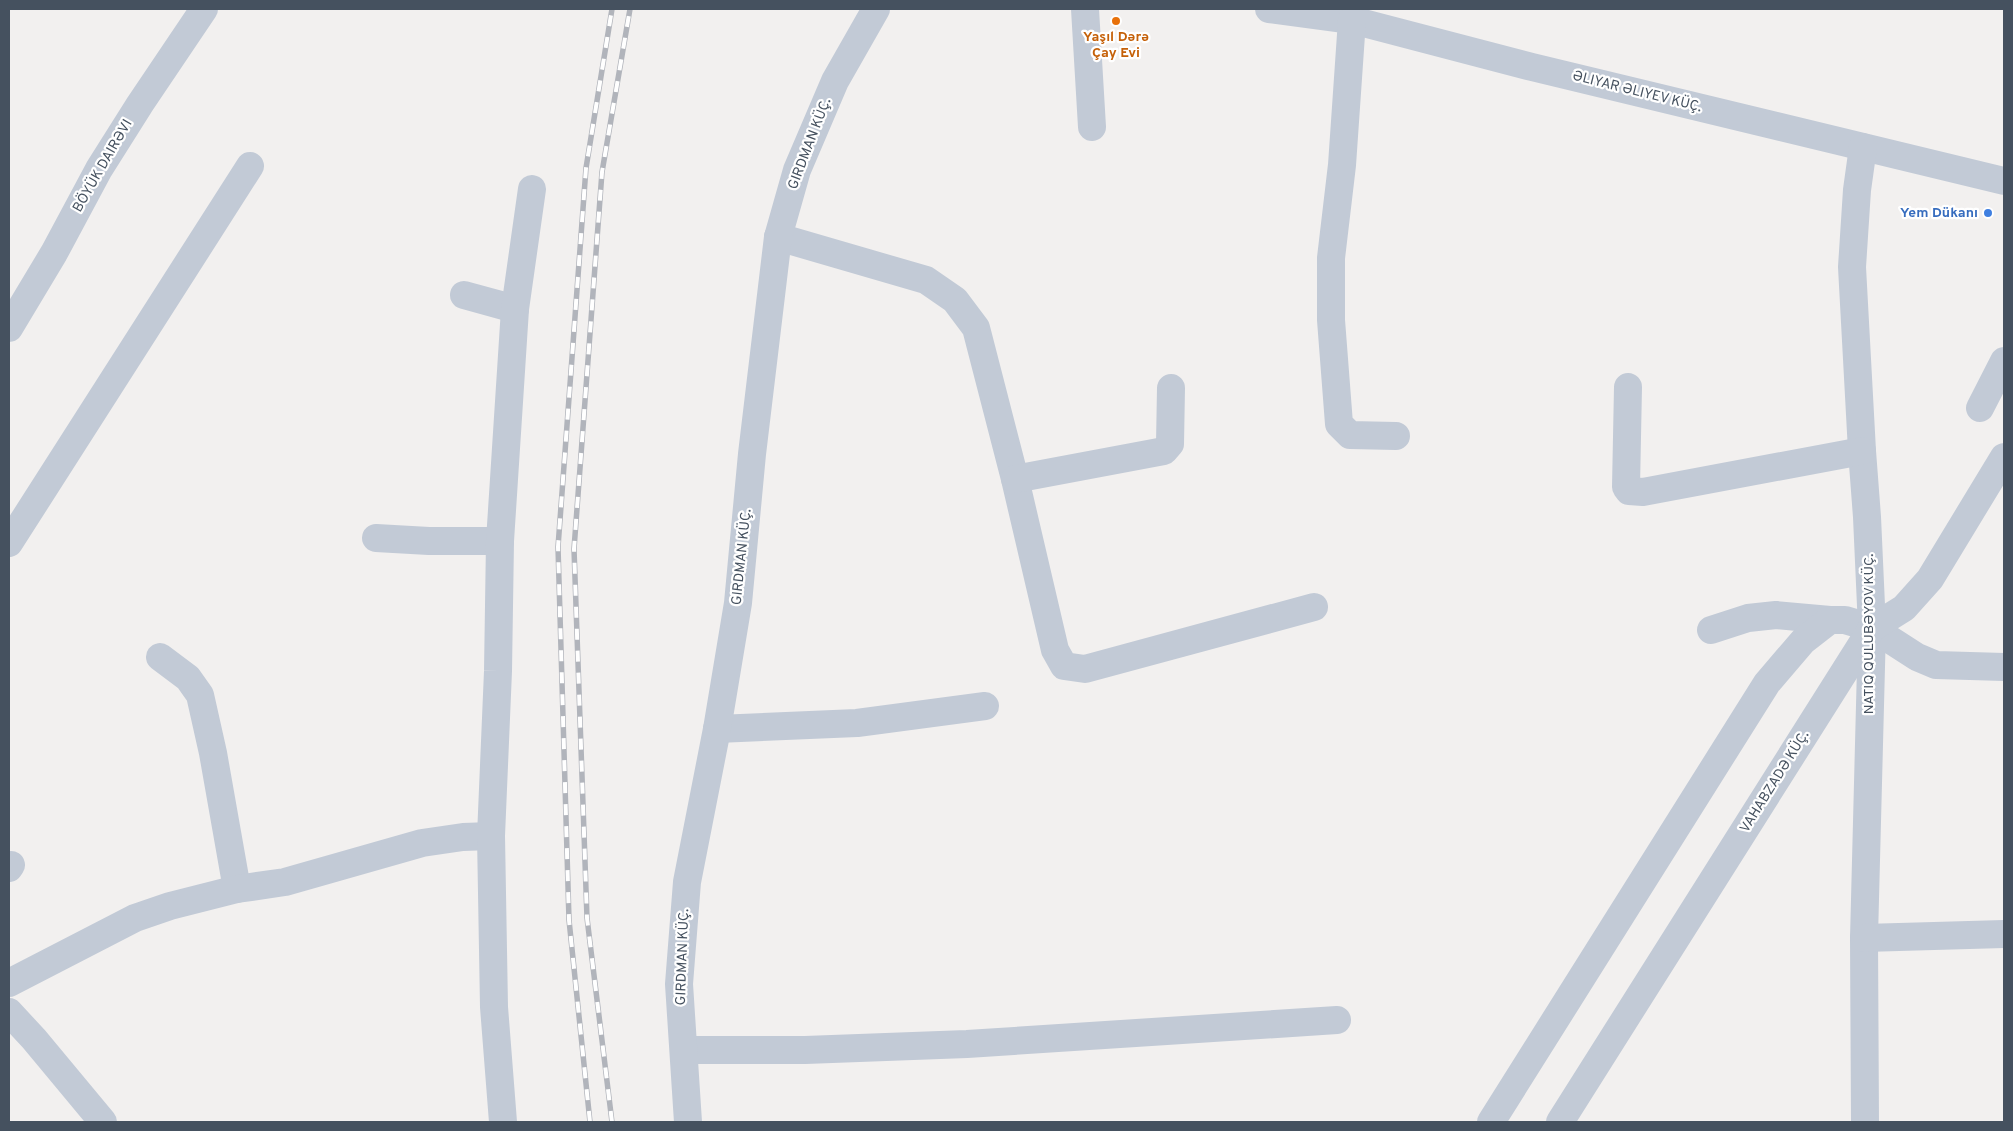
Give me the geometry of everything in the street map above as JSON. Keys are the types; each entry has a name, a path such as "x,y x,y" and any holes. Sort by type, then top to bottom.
{"street":[{"name":"BÖYÜK DAIRƏVI","path":"9,328 54,253 99,169 204,9"},
{"name":"GIRDMAN KÜÇ.","path":"688,1122 680,984 687,882 717,729 738,603 752,454 778,237 797,170 835,81 876,9"},
{"path":"1085,9 1092,127"},
{"name":"ƏLIYAR ƏLIYEV KÜÇ.","path":"1269,9 1352,20 1541,69 2004,181"},
{"path":"1352,20 1342,166 1331,258 1331,320 1339,424 1350,435 1396,436"},
{"name":"NATIQ QULUBƏYOV KÜÇ.","path":"1863,147 1857,190 1852,267 1862,451 1868,517 1872,628 1864,938 1865,1122"},
{"path":"9,543 250,166"},
{"path":"503,1122 494,1006 491,836 498,671 500,541 515,309 532,189"},
{"path":"778,237 926,280 955,300 976,328 1015,479 1054,650 1064,666 1085,669 1314,607"},
{"path":"464,295 515,309"},
{"path":"1980,408 2004,362"},
{"path":"1628,387 1626,487 1629,491 1643,492 1862,451"},
{"path":"1015,479 1164,451 1170,444 1171,388"},
{"name":"VAHABZADƏ KÜÇ.","path":"1560,1122 1872,628 1904,608 1930,579 1996,486 2004,457"},
{"path":"376,538 429,541 500,541"},
{"path":"1711,630 1748,618 1776,615 1846,620 1872,628 1917,657 1936,665 2004,667"},
{"path":"1491,1122 1767,683 1803,641 1830,620"},
{"path":"160,656 188,678 200,695 213,753 237,889"},
{"path":"717,729 857,723 985,706"},
{"path":"9,982 135,918 170,906 237,889 285,882 422,843 491,836"},
{"path":"1864,938 2004,934"},
{"path":"9,1012 103,1122"},
{"path":"684,1050 806,1050 967,1044 1337,1020"}],"railway":[{"path":"590,1122 569,920 558,547 586,168 612,9"},
{"path":"612,1122 587,918 574,549 602,172 630,9"}],"place":[{"name":"Yaşıl Dərə Çay Evi","path":"1116,21"},
{"name":"Yem Dükanı","path":"1988,213"}]}
